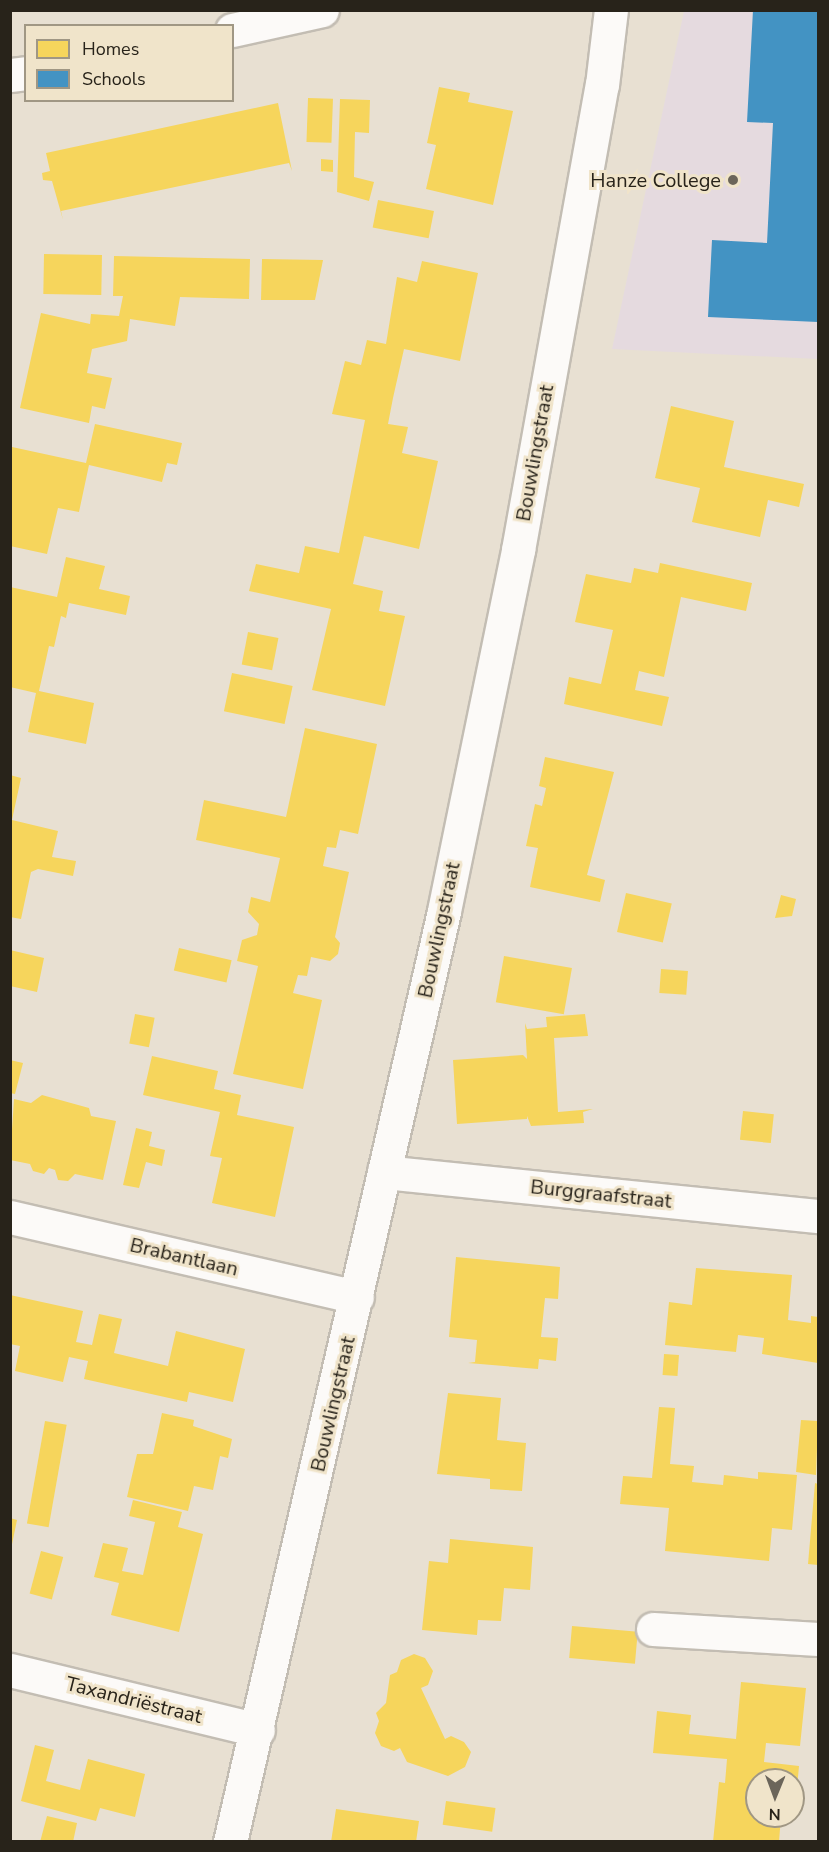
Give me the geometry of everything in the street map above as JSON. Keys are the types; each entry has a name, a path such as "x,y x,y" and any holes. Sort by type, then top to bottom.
{"street":[{"path":"234,30 322,10"},
{"name":"Bouwlingstraat","path":"230,1842 258,1730 444,911 518,550 602,84 611,10"},
{"name":"Burggraafstraat","path":"384,1172 819,1216"},
{"name":"Brabantlaan","path":"10,1217 357,1297"},
{"path":"653,1629 819,1639"},
{"name":"Taxandriëstraat","path":"10,1670 258,1730"}],"shaded area":[{"name":"Hanze College","path":"684,11 818,11 818,359 612,349"}],"building: Homes":[{"path":"439,87 470,93 468,102 513,111 493,205 426,189 436,145 427,143"},
{"path":"308,98 333,99 331,143 306,142"},
{"path":"340,99 370,100 369,133 355,132 354,177 374,182 369,201 337,192"},
{"path":"278,103 292,171 289,163 61,211 63,220 52,181 43,180 42,173 50,171 46,153"},
{"path":"321,159 333,160 333,172 321,171"},
{"path":"378,200 434,211 429,238 373,227"},
{"path":"44,254 102,255 101,295 43,294"},
{"path":"114,256 250,259 249,299 180,297 175,326 130,319 127,341 92,349 87,373 112,378 105,409 92,406 89,423 20,408 41,313 90,324 91,314 119,316 123,296 113,296"},
{"path":"262,259 323,260 315,300 261,300"},
{"path":"422,261 478,273 460,361 404,349 393,398 388,424 408,427 402,453 438,461 419,549 364,536 353,584 383,591 379,611 405,616 385,706 312,690 331,609 249,591 256,564 299,573 305,546 339,553 365,420 332,414 345,361 361,365 367,340 386,344 397,277 417,282"},
{"path":"671,406 734,421 724,467 804,484 799,507 768,500 760,537 692,522 700,488 655,478"},
{"path":"95,424 182,443 177,465 167,463 162,482 89,465 79,512 58,508 47,554 10,546 12,447 86,463"},
{"path":"66,557 105,566 99,589 130,596 126,615 69,603 66,618 61,616 54,647 49,646 39,691 94,703 86,744 28,732 36,693 10,687 10,587 57,597"},
{"path":"660,563 752,583 746,611 681,597 664,677 639,671 635,690 669,697 662,726 564,704 569,677 601,684 613,630 575,622 586,574 631,583 634,568 658,573"},
{"path":"248,632 278,638 272,670 242,664"},
{"path":"232,673 293,686 285,724 224,711"},
{"path":"305,728 377,744 358,834 340,830 336,848 327,847 323,866 349,872 335,937 340,943 338,954 330,961 311,957 307,976 298,975 293,993 322,1000 303,1089 233,1074 258,966 237,961 242,940 257,935 259,924 248,912 251,897 270,902 280,858 196,840 204,800 286,817"},
{"path":"545,757 614,772 587,875 605,880 600,902 530,887 538,848 526,846 535,804 542,806 546,788 539,786"},
{"path":"10,775 21,778 12,820 58,831 52,857 76,861 73,876 38,869 31,872 21,919 10,917"},
{"path":"626,893 672,904 663,943 617,932"},
{"path":"781,895 796,899 792,916 775,918"},
{"path":"179,948 232,960 226,983 174,970"},
{"path":"10,950 44,958 37,992 10,986"},
{"path":"504,956 572,968 564,1014 496,1002"},
{"path":"661,969 688,971 686,995 659,993"},
{"path":"135,1014 155,1018 149,1047 129,1043"},
{"path":"585,1014 588,1036 554,1038 558,1112 593,1109 583,1112 584,1123 531,1126 527,1116 527,1119 457,1124 453,1060 523,1055 527,1059 525,1023 527,1029 547,1027 546,1017"},
{"path":"152,1056 218,1071 214,1089 241,1095 237,1115 294,1127 275,1217 212,1203 222,1158 210,1156 220,1112 143,1095"},
{"path":"10,1060 23,1063 15,1094 10,1093"},
{"path":"42,1095 89,1108 91,1116 116,1121 103,1180 75,1174 68,1181 58,1180 55,1170 49,1168 44,1174 33,1171 30,1164 10,1160 14,1099 31,1103"},
{"path":"743,1111 774,1114 771,1143 740,1140"},
{"path":"136,1128 152,1132 149,1146 165,1150 162,1166 146,1162 139,1188 123,1185"},
{"path":"456,1257 560,1267 558,1299 545,1298 541,1337 558,1338 556,1361 539,1359 538,1369 468,1363 475,1362 477,1340 449,1337"},
{"path":"696,1268 792,1275 788,1320 811,1323 811,1316 818,1317 818,1363 762,1354 764,1338 738,1335 736,1352 665,1345 669,1302 692,1305"},
{"path":"10,1295 83,1311 76,1342 92,1345 99,1314 122,1319 114,1353 168,1366 176,1331 245,1349 233,1402 189,1392 187,1402 84,1379 88,1361 69,1357 63,1382 15,1371 20,1346 10,1344"},
{"path":"664,1354 679,1355 677,1376 663,1375"},
{"path":"448,1393 501,1398 497,1440 526,1443 522,1491 490,1489 490,1479 437,1474"},
{"path":"659,1407 675,1408 670,1464 694,1466 692,1482 723,1485 724,1475 758,1479 758,1472 797,1475 792,1530 772,1528 769,1561 665,1551 669,1508 620,1504 623,1476 652,1478"},
{"path":"162,1413 194,1420 193,1426 232,1439 228,1458 220,1456 213,1490 194,1486 188,1511 127,1497 137,1454 153,1454"},
{"path":"801,1420 818,1421 816,1475 796,1472"},
{"path":"45,1421 67,1425 49,1527 27,1523"},
{"path":"815,1483 818,1484 818,1565 808,1564"},
{"path":"133,1500 182,1512 178,1527 203,1534 179,1632 111,1615 119,1583 94,1577 103,1543 128,1548 122,1571 143,1575 155,1522 129,1516"},
{"path":"10,1518 17,1520 11,1549 10,1549"},
{"path":"450,1539 533,1547 530,1590 504,1588 501,1621 478,1620 477,1635 422,1630 429,1561 448,1563"},
{"path":"41,1551 63,1557 52,1599 30,1594"},
{"path":"572,1626 638,1632 635,1664 569,1658"},
{"path":"414,1654 425,1658 433,1671 428,1685 421,1688 445,1739 451,1736 464,1742 471,1752 465,1767 448,1776 407,1762 400,1748 394,1751 381,1746 375,1733 379,1721 376,1713 386,1703 390,1675 397,1672 401,1660"},
{"path":"741,1682 806,1688 800,1746 766,1743 764,1762 799,1766 799,1768 745,1768 745,1828 780,1828 779,1842 713,1842 719,1782 725,1783 727,1759 653,1753 657,1711 691,1715 689,1734 736,1739"},
{"path":"35,1745 54,1750 46,1781 80,1790 88,1759 145,1774 135,1817 100,1808 96,1821 21,1801"},
{"path":"446,1801 496,1808 492,1832 443,1825"},
{"path":"336,1809 419,1821 416,1842 331,1842"},
{"path":"47,1816 77,1823 73,1842 40,1842"}],"building: Schools":[{"path":"753,10 818,10 818,322 708,317 712,240 767,243 773,123 747,122"}],"place":[{"name":"Hanze College","path":"733,180"}]}
